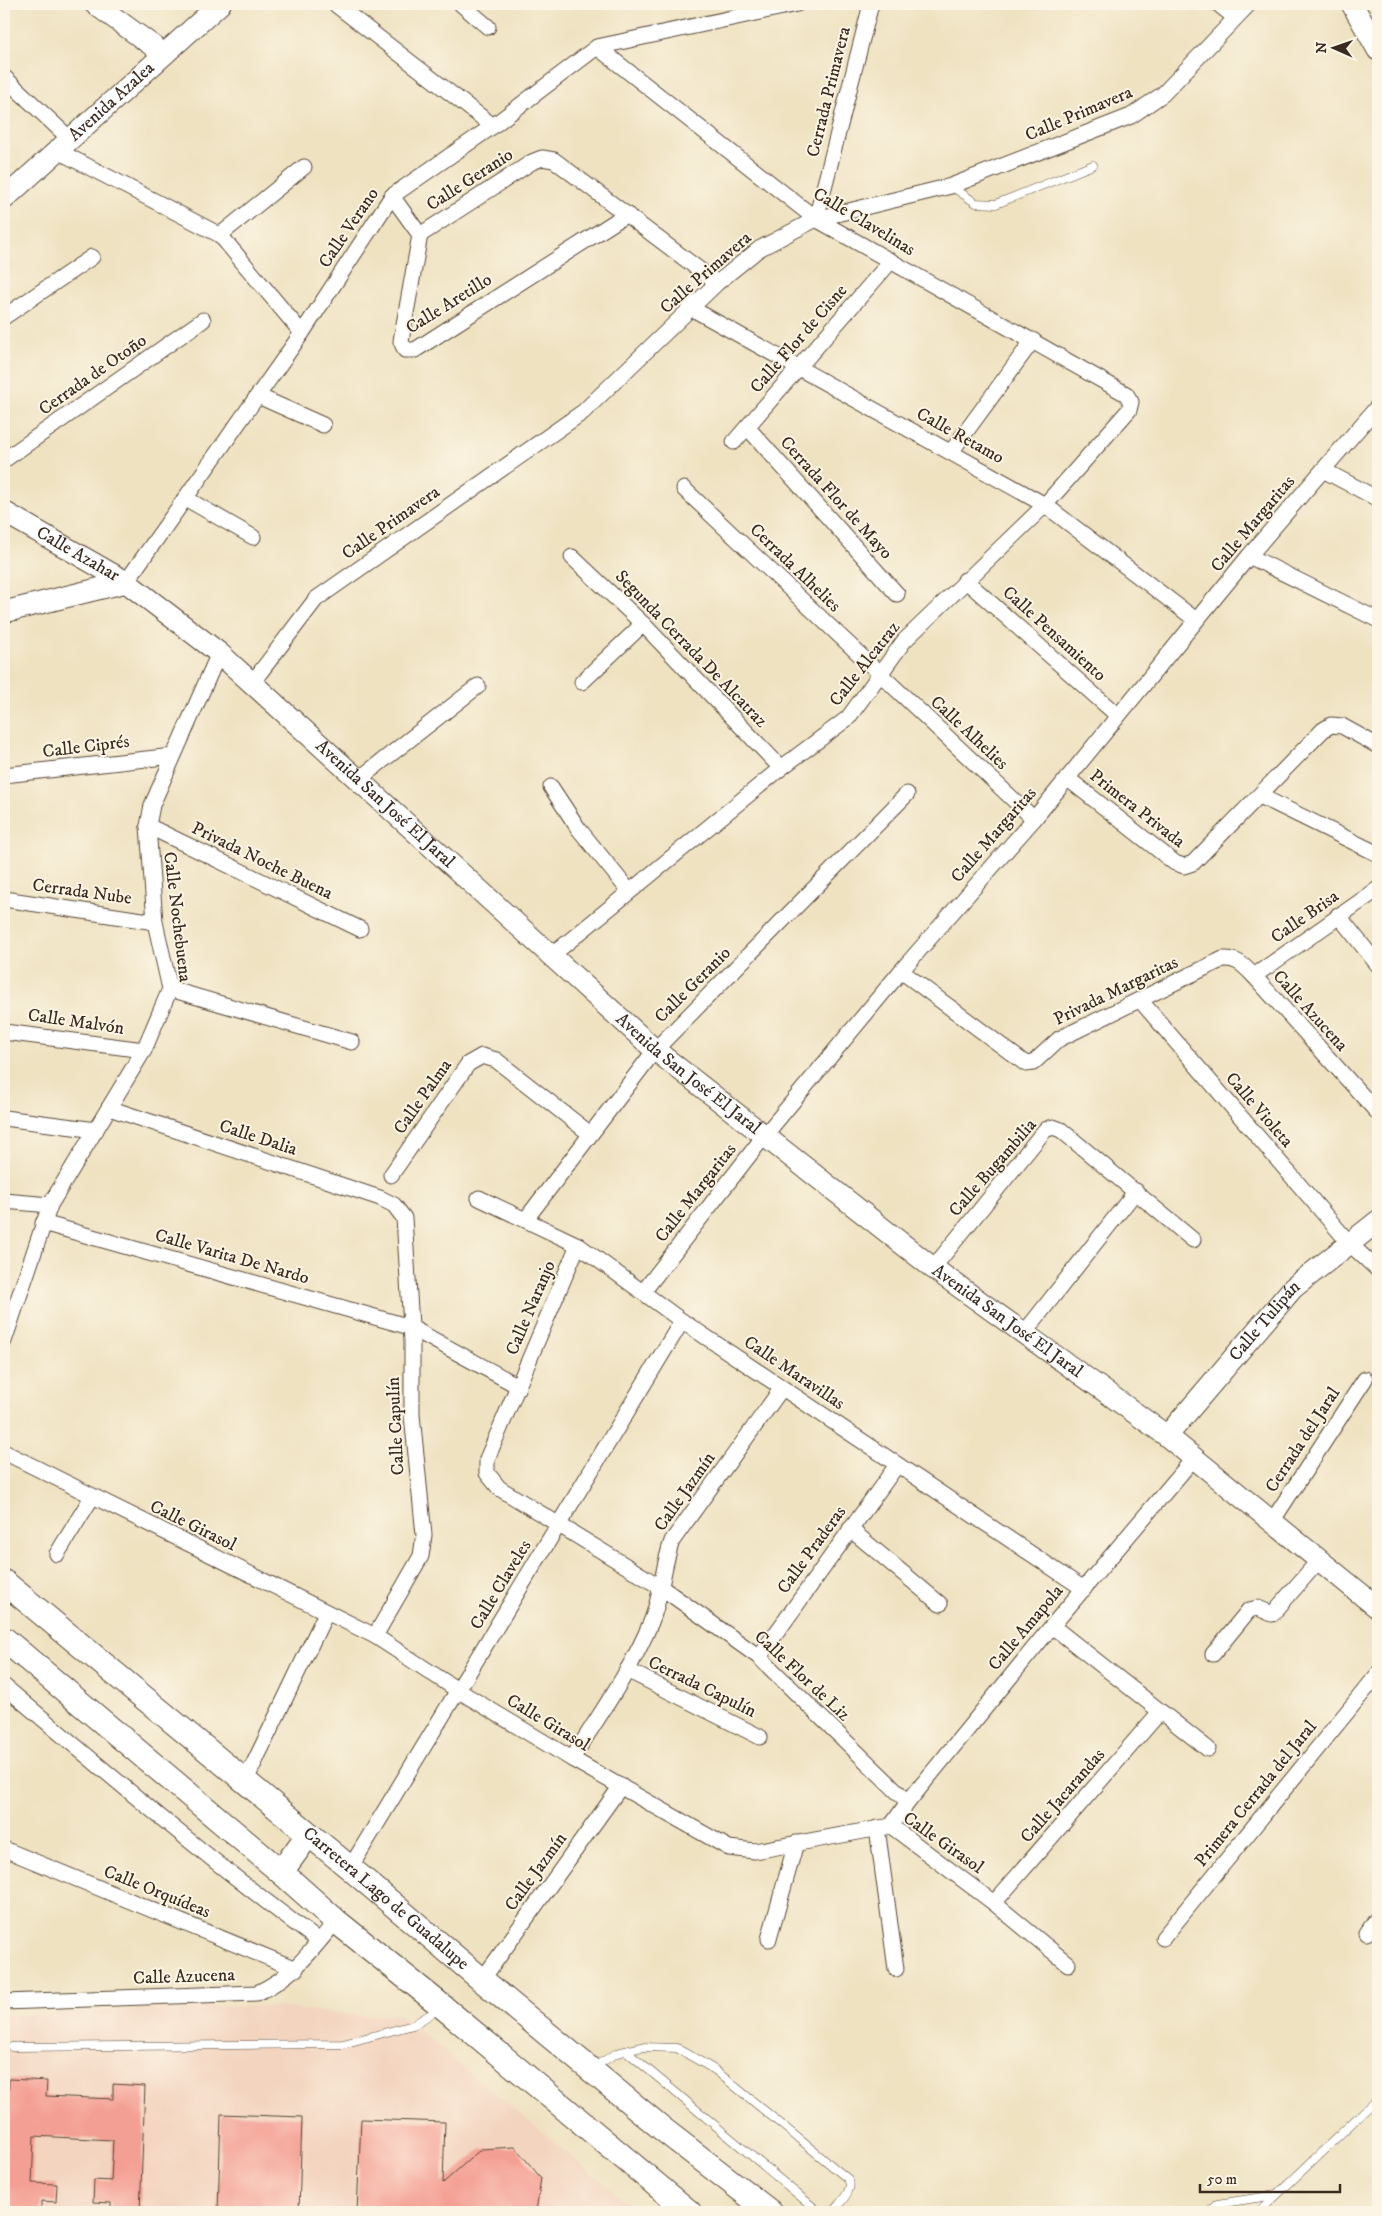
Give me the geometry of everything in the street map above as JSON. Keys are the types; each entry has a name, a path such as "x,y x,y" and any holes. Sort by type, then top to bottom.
{"main road":[{"name":"Carretera Lago de Guadalupe","path":"4,1582 350,1868 590,2070 770,2212"},
{"path":"4,1639 281,1872 336,1921 443,2007 689,2212"},
{"path":"281,1872 308,1835"}],"street":[{"path":"94,4 164,54"},
{"name":"Avenida Azalea","path":"4,199 65,146 220,4"},
{"path":"335,4 493,126"},
{"path":"461,4 488,27"},
{"name":"Calle Verano","path":"126,582 302,333 392,196 493,126 597,47 797,4"},
{"name":"Cerrada Primavera","path":"816,219 871,4"},
{"path":"1218,4 1234,17"},
{"name":"Calle Primavera","path":"252,683 316,599 583,412 717,283 759,249 816,219 951,186 1131,116 1163,94 1234,17 1249,4"},
{"path":"1352,4 1378,50"},
{"name":"Calle Clavelinas","path":"597,47 816,219 1126,394 1131,402"},
{"path":"4,77 65,146 220,235 302,333"},
{"name":"Calle Geranio","path":"420,235 532,162 542,158 554,160 627,214"},
{"path":"220,235 304,167"},
{"path":"392,196 420,235"},
{"path":"627,214 717,283"},
{"name":"Calle Aretillo","path":"420,235 401,342 405,350 415,350 627,214"},
{"path":"4,317 92,257"},
{"name":"Calle Flor de Cisne","path":"734,442 800,368 891,260"},
{"name":"Calle Retamo","path":"691,308 1046,505 1196,620"},
{"name":"Cerrada de Otoño","path":"4,460 203,320"},
{"path":"951,452 1032,340"},
{"path":"258,396 323,425"},
{"name":"Calle Alcatraz","path":"551,956 781,768 848,718 904,641 965,580 1046,505 1130,410 1131,402"},
{"name":"Calle Margaritas","path":"643,1292 765,1134 901,971 1034,819 1249,556 1378,406"},
{"name":"Cerrada Flor de Mayo","path":"747,427 897,594"},
{"path":"1323,470 1378,499"},
{"name":"Cerrada Alhelies","path":"684,488 879,675"},
{"path":"185,498 253,537"},
{"name":"Calle Azahar","path":"4,512 126,582"},
{"path":"1249,556 1378,620"},
{"name":"Segunda Cerrada De Alcatraz","path":"572,557 643,624 781,768"},
{"name":"Calle Pensamiento","path":"965,580 1118,716"},
{"path":"4,612 126,582"},
{"name":"Avenida San José El Jaral","path":"126,582 219,653 655,1050 765,1134 933,1268 1025,1332 1167,1436 1273,1520 1378,1608"},
{"path":"582,682 643,624"},
{"name":"Calle Nochebuena","path":"4,1341 50,1205 144,1050 170,989 155,922 148,826 152,805 219,653"},
{"name":"Calle Alhelies","path":"879,675 1034,819"},
{"path":"359,779 478,686"},
{"path":"1378,746 1342,726 1331,725 1323,730 1260,796 1378,854"},
{"name":"Calle Ciprés","path":"4,776 173,756"},
{"name":"Primera Privada","path":"1067,778 1175,863 1184,866 1194,863 1260,796"},
{"path":"551,787 578,828 629,891"},
{"name":"Calle Geranio","path":"526,1219 589,1133 655,1050 907,794"},
{"name":"Privada Noche Buena","path":"148,826 360,929"},
{"name":"Calle Brisa","path":"1254,976 1338,915 1378,889"},
{"name":"Cerrada Nube","path":"4,899 155,922"},
{"path":"1338,915 1378,965"},
{"name":"Privada Margaritas","path":"901,971 1026,1064 1033,1063 1059,1039 1223,959 1233,959"},
{"name":"Calle Azucena","path":"1233,959 1240,962 1254,976 1378,1113"},
{"path":"170,989 352,1042"},
{"name":"Calle Violeta","path":"1140,1000 1350,1244 1378,1270"},
{"name":"Calle Malvón","path":"4,1032 144,1050"},
{"name":"Calle Palma","path":"391,1175 468,1064 482,1056 496,1060 589,1133"},
{"name":"Calle Dalia","path":"109,1108 394,1205"},
{"path":"4,1118 96,1130"},
{"name":"Calle Bugambilia","path":"933,1268 1045,1130 1053,1127 1061,1130 1136,1191"},
{"path":"1025,1332 1136,1191 1193,1240"},
{"name":"Calle Maravillas","path":"479,1198 578,1245 682,1321 1084,1589"},
{"path":"4,1201 50,1205"},
{"name":"Calle Capulín","path":"375,1636 421,1556 424,1535 412,1415 410,1327 404,1218 394,1205"},
{"name":"Calle Tulipán","path":"1167,1436 1293,1288 1378,1221"},
{"name":"Calle Varita De Nardo","path":"43,1223 410,1327"},
{"name":"Calle Naranjo","path":"487,1473 487,1459 578,1245"},
{"name":"Calle Claveles","path":"350,1868 682,1321"},
{"name":"Calle Naranjo","path":"410,1327 518,1386"},
{"name":"Cerrada del Jaral","path":"1273,1520 1365,1380"},
{"name":"Calle Jazmín","path":"572,1760 627,1670 651,1622 662,1588 664,1563 672,1541 782,1388"},
{"name":"Calle Girasol","path":"4,1452 375,1636 459,1691 572,1760 729,1848 755,1851 884,1827 994,1903 1068,1964"},
{"name":"Calle Amapola","path":"884,1827 908,1802 1052,1626 1194,1458"},
{"name":"Calle Praderas","path":"759,1657 897,1465"},
{"name":"Calle Flor de Liz","path":"487,1473 499,1488 662,1588 759,1657 908,1802"},
{"path":"56,1554 92,1497"},
{"path":"850,1529 940,1604"},
{"path":"1213,1654 1249,1610 1258,1608 1272,1614 1276,1611 1320,1559"},
{"path":"245,1782 326,1613"},
{"path":"1052,1626 1208,1749"},
{"name":"Cerrada Capulín","path":"627,1670 760,1737"},
{"name":"Primera Cerrada del Jaral","path":"1163,1938 1378,1674"},
{"path":"4,1686 167,1824 254,1894 319,1941"},
{"name":"Calle Jacarandas","path":"994,1903 1160,1712"},
{"name":"Calle Jazmín","path":"482,1980 621,1786"},
{"path":"884,1827 896,1969"},
{"path":"769,1938 796,1843"},
{"name":"Calle Orquídeas","path":"4,1848 296,1969"},
{"path":"1367,1934 1378,1917"},
{"name":"Calle Azucena","path":"4,2002 257,1993 274,1985 296,1969 336,1921"}],"lane":[{"path":"951,186 976,203 996,204 1093,165"},
{"path":"12,2047 343,2044 413,2025 443,2007"},
{"path":"590,2070 617,2053 642,2047 677,2048 715,2070 848,2179 850,2189 833,2212"},
{"path":"626,2051 819,2212"},
{"path":"1259,2212 1378,2098"},
{"path":"1202,2212 1218,2204 1277,2194"},
{"path":"1210,2212 1218,2204"}],"shaded area":[{"path":"201,2006 268,2006 365,2016 399,2014 639,2212 4,2212 4,2016"}],"building":[{"path":"9,2079 47,2081 46,2096 113,2099 113,2084 145,2086 140,2212 111,2212 111,2203 93,2202 94,2180 111,2181 113,2140 34,2136 32,2183 57,2184 56,2202 41,2201 41,2212 4,2212"},
{"path":"221,2114 302,2117 299,2212 218,2212"},
{"path":"361,2119 445,2122 443,2183 481,2149 515,2147 541,2178 536,2212 357,2212"}]}
